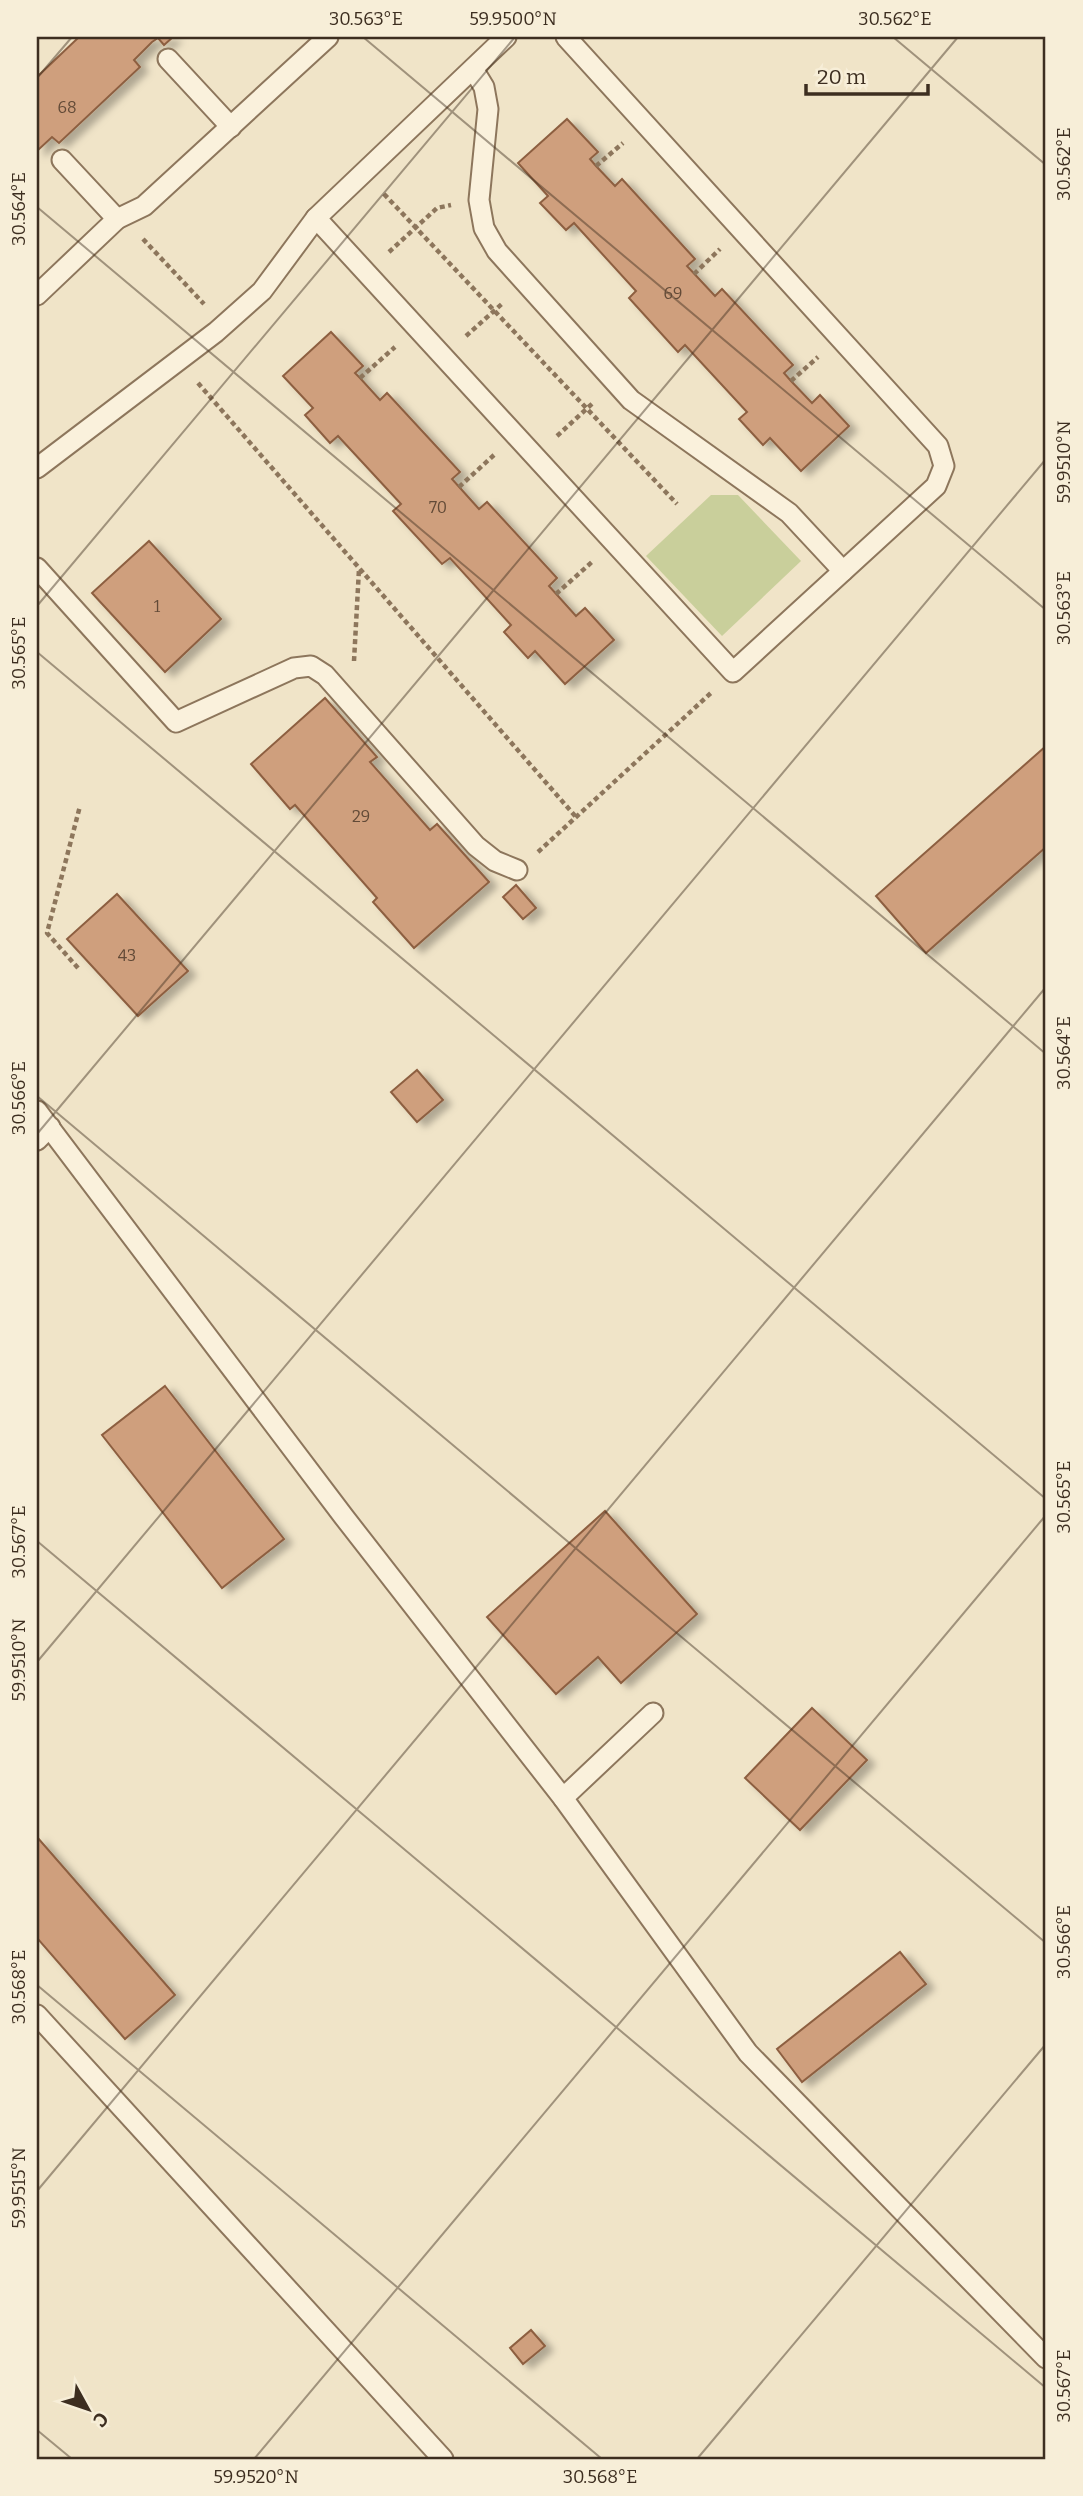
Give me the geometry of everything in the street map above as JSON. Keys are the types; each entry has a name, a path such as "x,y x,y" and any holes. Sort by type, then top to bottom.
{"lane":[{"path":"37,295 120,218 144,206 328,37"},
{"path":"37,468 179,361 262,291 316,218 506,37"},
{"path":"316,218 733,673 936,486 944,466 937,446 566,37"},
{"path":"168,59 231,127"},
{"path":"473,69 484,87 488,108 479,200 484,228 496,251 631,400 789,513 843,571"},
{"path":"62,160 120,218"},
{"path":"37,568 176,722 293,668 311,666 325,675 477,846 495,861 517,870"},
{"path":"37,1111 43,1134 563,1798 748,2053 1046,2358"},
{"path":"563,1798 653,1713"},
{"path":"37,2015 443,2459"}],"path":[{"path":"596,166 614,150"},
{"path":"364,173 677,504"},
{"path":"366,273 437,208 479,200"},
{"path":"120,218 224,325"},
{"path":"694,274 712,257"},
{"path":"444,357 525,282"},
{"path":"360,378 380,360"},
{"path":"179,361 576,817"},
{"path":"791,381 810,364"},
{"path":"535,457 615,382"},
{"path":"459,487 479,469"},
{"path":"352,705 359,568"},
{"path":"556,594 577,576"},
{"path":"517,870 733,673"},
{"path":"78,968 47,933 80,806"}],"green space":[{"path":"711,495 738,495 801,561 722,636 646,556"}],"building":[{"path":"79,37 173,37 164,45 158,38 152,42 134,60 140,67 59,143 52,137 37,151 37,77"},
{"path":"567,119 598,152 590,159 596,166 615,186 622,179 695,259 687,266 715,296 722,289 793,365 784,373 791,381 812,403 820,395 849,426 801,471 770,438 763,445 739,419 747,412 685,345 678,352 629,298 636,291 574,223 566,230 540,203 548,196 518,163"},
{"path":"331,332 363,366 355,373 380,400 387,393 460,472 452,479 479,509 487,502 557,578 549,586 576,616 585,608 614,640 565,684 535,651 528,658 504,632 511,625 450,558 442,564 393,511 401,504 338,436 330,443 305,415 313,408 283,376"},
{"path":"149,541 221,619 165,672 92,593"},
{"path":"325,698 377,757 370,762 430,830 437,824 489,882 414,948 373,902 377,898 295,805 290,809 251,764"},
{"path":"1046,746 1046,847 926,953 876,896"},
{"path":"516,885 536,908 523,919 503,897"},
{"path":"117,894 188,971 138,1016 67,939"},
{"path":"417,1070 443,1100 417,1122 391,1092"},
{"path":"165,1386 284,1539 222,1588 102,1435"},
{"path":"605,1511 697,1614 621,1683 598,1657 556,1694 487,1617"},
{"path":"812,1708 867,1760 800,1830 745,1778"},
{"path":"37,1837 175,1995 125,2039 37,1938"},
{"path":"900,1952 926,1984 802,2082 777,2049"},
{"path":"531,2330 545,2346 523,2364 510,2348"}]}
